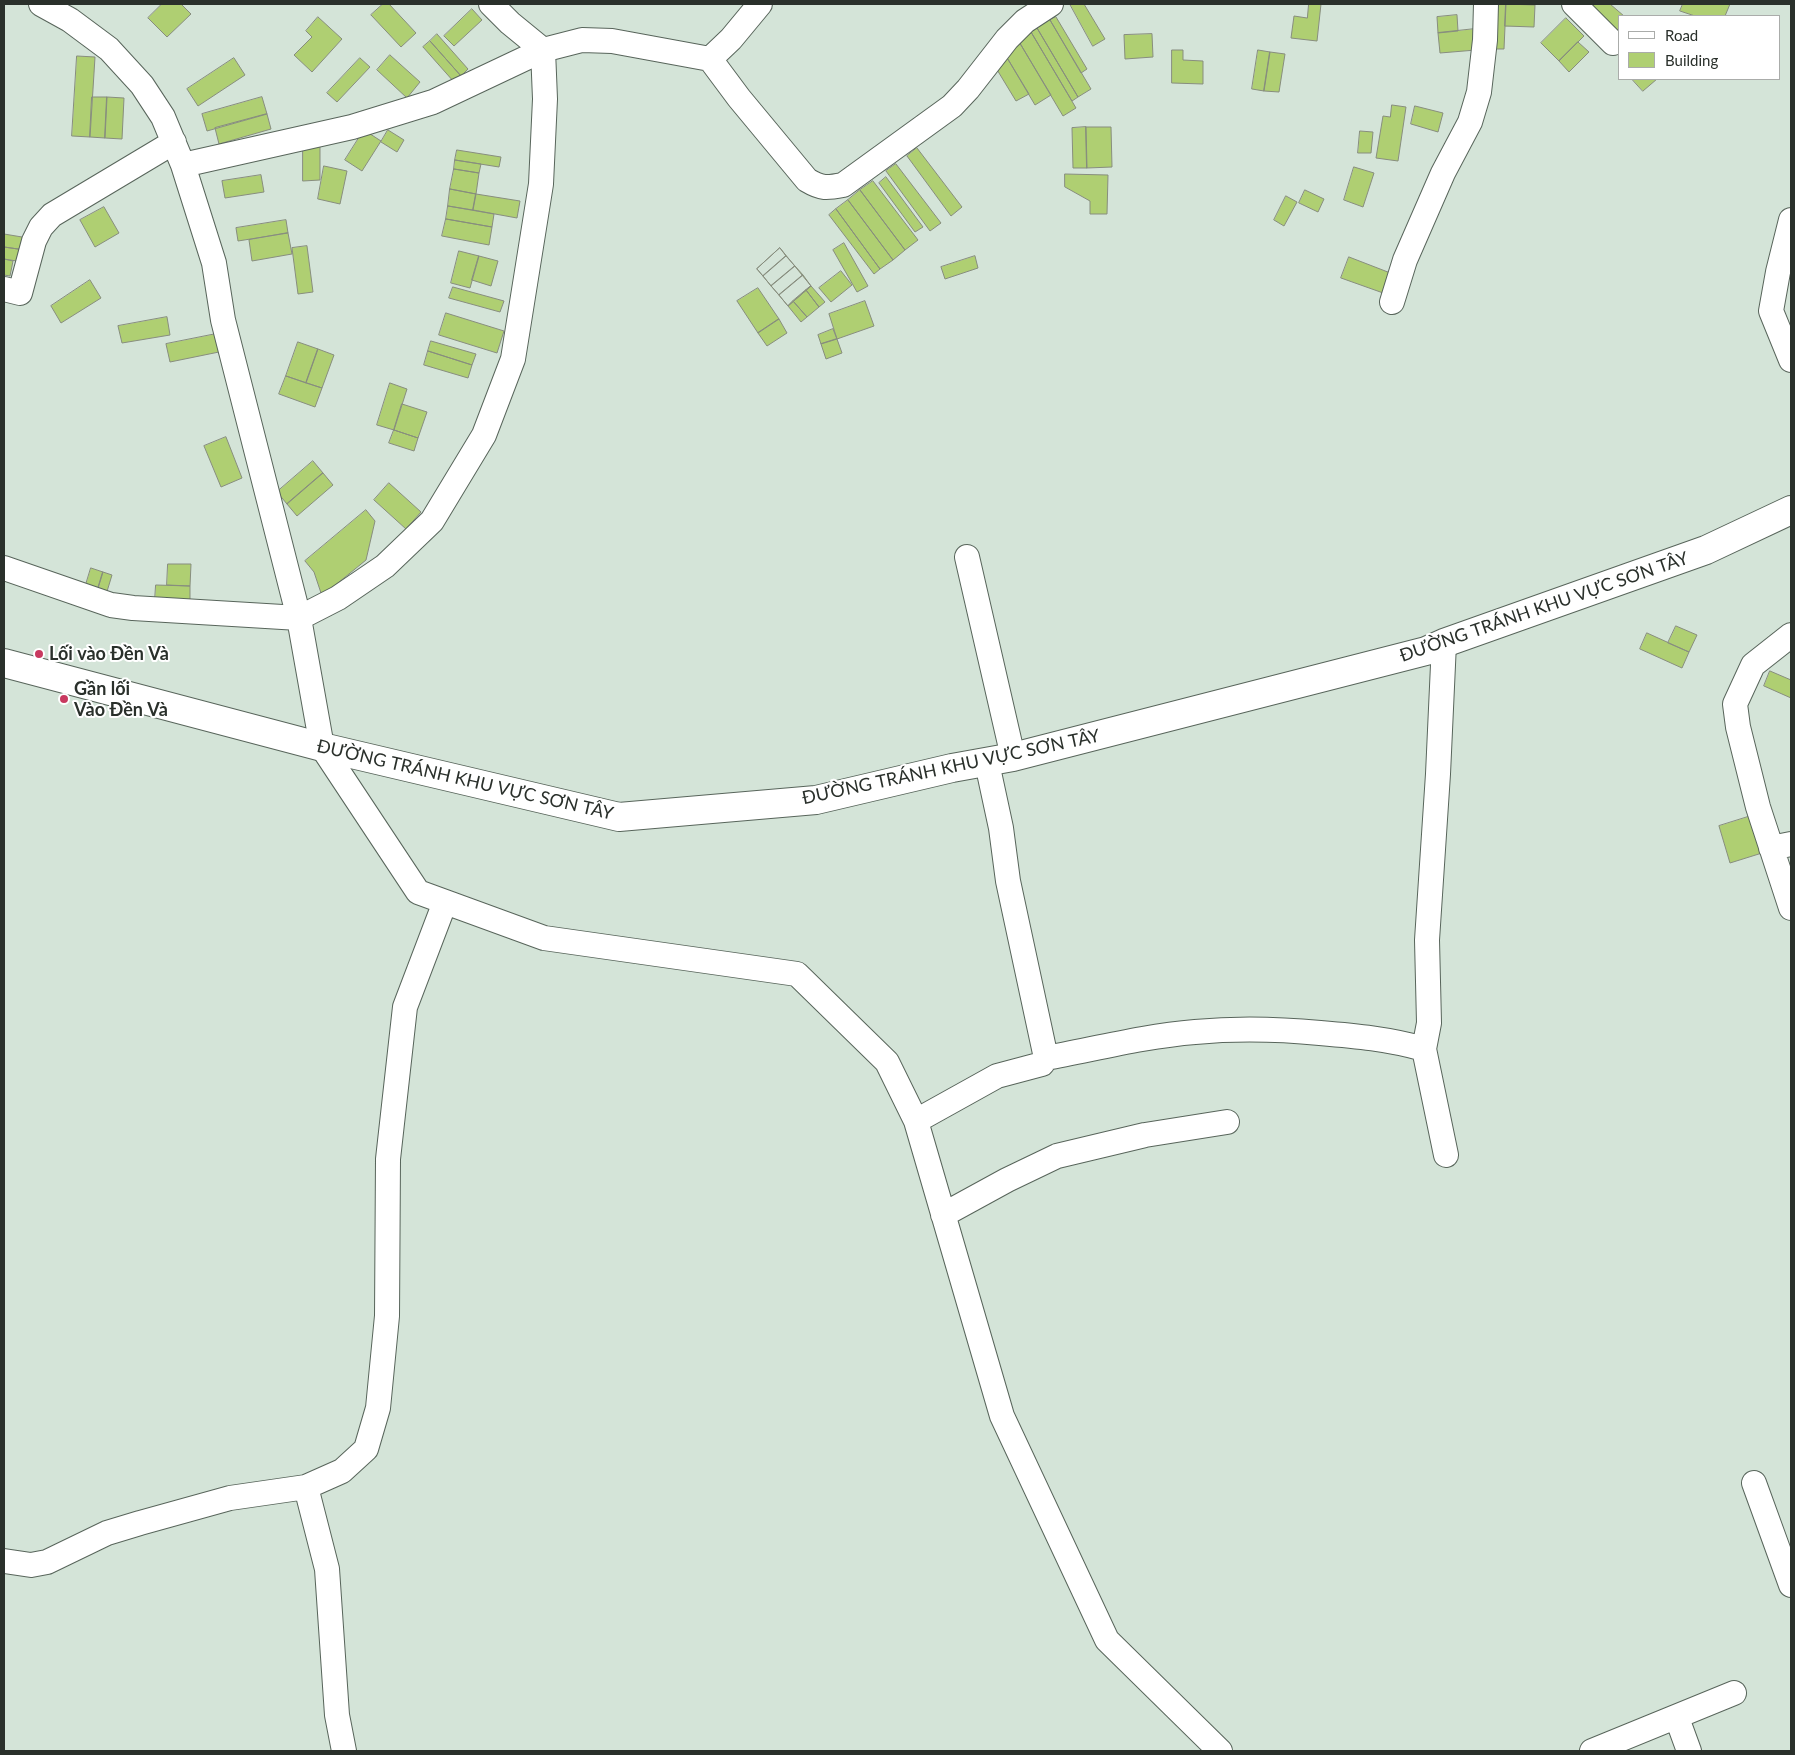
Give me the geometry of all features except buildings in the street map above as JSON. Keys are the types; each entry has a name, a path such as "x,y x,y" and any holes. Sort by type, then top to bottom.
{"highway":[{"name":"ĐƯỜNG TRÁNH KHU VỰC SƠN TÂY","path":"4,663 322,747 619,817 816,800 952,768 1013,757 1426,652 1444,643 1706,550 1791,510"}],"street":[{"path":"41,4 70,20 109,49 142,85 163,117 184,165 214,263 223,320 299,618 322,747 418,892 544,938 797,974 887,1062 916,1121 1002,1416 1107,1640 1220,1751"},
{"path":"4,568 111,604 126,607 299,618 338,598 385,566 432,521 484,435 512,359 541,184 545,99 543,50 510,23 491,4"},
{"path":"710,59 731,39 760,4"},
{"path":"184,165 352,127 433,102 543,50 582,40 612,41 710,59 739,98 807,180 818,187 843,185 952,106 1024,21 1051,4"},
{"path":"1392,302 1405,260 1443,173 1470,122 1479,92 1485,40 1486,4"},
{"path":"1574,4 1613,43"},
{"path":"4,289 20,293 34,241 41,226 52,215 174,142"},
{"path":"1791,220 1778,272 1771,311 1791,360"},
{"path":"967,557 1013,757"},
{"path":"1791,635 1752,665 1735,704 1738,727 1758,808 1781,846 1791,908"},
{"path":"1444,643 1427,940 1430,1023 1424,1050 1446,1155"},
{"path":"987,763 1001,828 1008,881 1046,1058"},
{"path":"4,1562 30,1564 47,1562 107,1532 230,1498 306,1487 342,1471 366,1449 378,1408 387,1316 388,1159 405,1007 445,902"},
{"path":"916,1121 997,1076 1042,1064 1046,1058 1194,1032 1259,1028 1372,1037 1424,1050"},
{"path":"943,1215 1007,1180 1057,1156 1145,1135 1227,1122"},
{"path":"1754,1483 1791,1585"},
{"path":"306,1487 326,1569 337,1715 344,1751"},
{"path":"1604,1749 1734,1694"},
{"path":"1677,1718 1689,1751"}],"place":[{"name":"Lối vào Đền Và","path":"39,654"},
{"name":"Gần lối Vào Đền Và","path":"64,699"}]}
